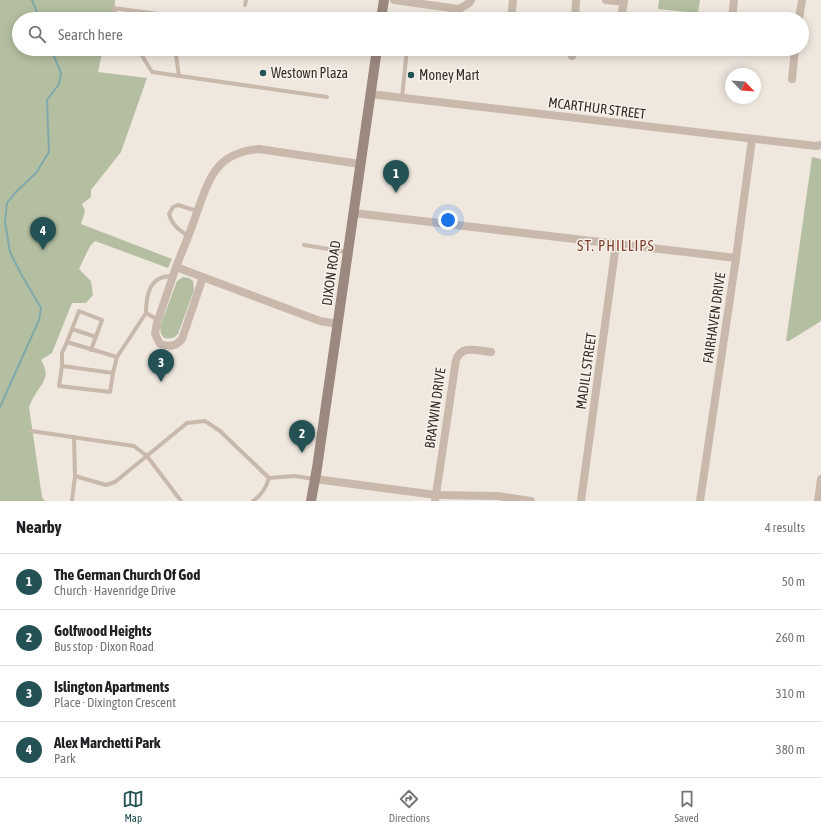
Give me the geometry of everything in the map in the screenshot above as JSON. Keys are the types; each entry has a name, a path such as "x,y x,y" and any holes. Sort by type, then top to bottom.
{"main road":[{"path":"382,12 384,0"},
{"name":"DIXON ROAD","path":"311,501 376,56"}],"street":[{"path":"394,0 459,9 471,0"},
{"path":"512,12 513,0"},
{"path":"575,12 576,0"},
{"path":"606,0 624,1 623,12"},
{"path":"733,12 734,0"},
{"path":"800,12 802,0"},
{"path":"792,79 794,56"},
{"name":"MCARTHUR STREET","path":"370,94 752,139 816,146 821,145"},
{"name":"FAIRHAVEN DRIVE","path":"700,501 752,139"},
{"path":"203,277 182,339 177,344 169,347 160,344 155,334 158,320 176,267 205,189 218,166 227,158 245,150 259,148 360,164"},
{"path":"354,213 736,258"},
{"name":"MADILL STREET","path":"581,501 616,244"},
{"path":"176,267 320,321 338,324"},
{"name":"BRAYWIN DRIVE","path":"435,498 456,360 458,355 463,350 468,349 491,352"},
{"path":"315,479 435,498 497,496 531,501"},
{"path":"818,501 821,479"}],"lane":[{"path":"245,5 246,0"},
{"path":"115,12 112,8 138,12"},
{"path":"142,56 152,72 327,97"},
{"path":"176,56 179,76"},
{"path":"402,98 406,56"},
{"path":"188,236 178,229 170,220 169,214 173,207 178,205 198,211"},
{"path":"304,245 348,252"},
{"path":"91,350 102,320 78,311 62,353 59,386 110,392 117,357 146,313 147,295 149,290 161,277 173,276"},
{"path":"146,313 158,320"},
{"path":"72,329 96,337"},
{"path":"67,342 117,357"},
{"path":"62,366 113,373"},
{"path":"75,476 106,485 115,482 187,423 205,421 220,431 269,478 294,476 315,479"},
{"path":"31,430 74,438 134,446 147,456 181,501"},
{"path":"72,500 75,476 74,438"},
{"path":"253,501 260,496 266,488 269,478"}],"green space":[{"path":"0,0 115,0 114,12 12,12 12,56 101,56 98,72 147,78 121,152 91,190 91,197 82,204 85,211 81,224 172,259 168,268 95,241 90,246 79,269 91,281 93,295 86,303 72,303 52,353 41,360 45,370 45,379 29,407 42,497 45,501 0,501"},
{"path":"659,0 700,0 698,12 658,9"},
{"path":"812,157 821,159 821,321 789,341 786,341"},
{"path":"183,277 189,278 193,281 194,290 178,334 175,337 164,338 161,334 160,327 177,281"}],"waterway":[{"path":"32,0 37,12"},
{"path":"0,407 39,320 41,308 10,252 5,222 7,203 36,173 49,152 47,100 59,84 61,73 54,56"}],"place":[{"name":"Westown Plaza","path":"263,73"},
{"name":"Money Mart","path":"411,75"},
{"name":"The German Church Of God","path":"396,193"},
{"name":"Alex Marchetti Park","path":"43,250"},
{"name":"Islington Apartments","path":"161,382"},
{"name":"Golfwood Heights","path":"302,453"}],"district":[{"name":"ST. PHILLIPS","path":"616,245"}]}
